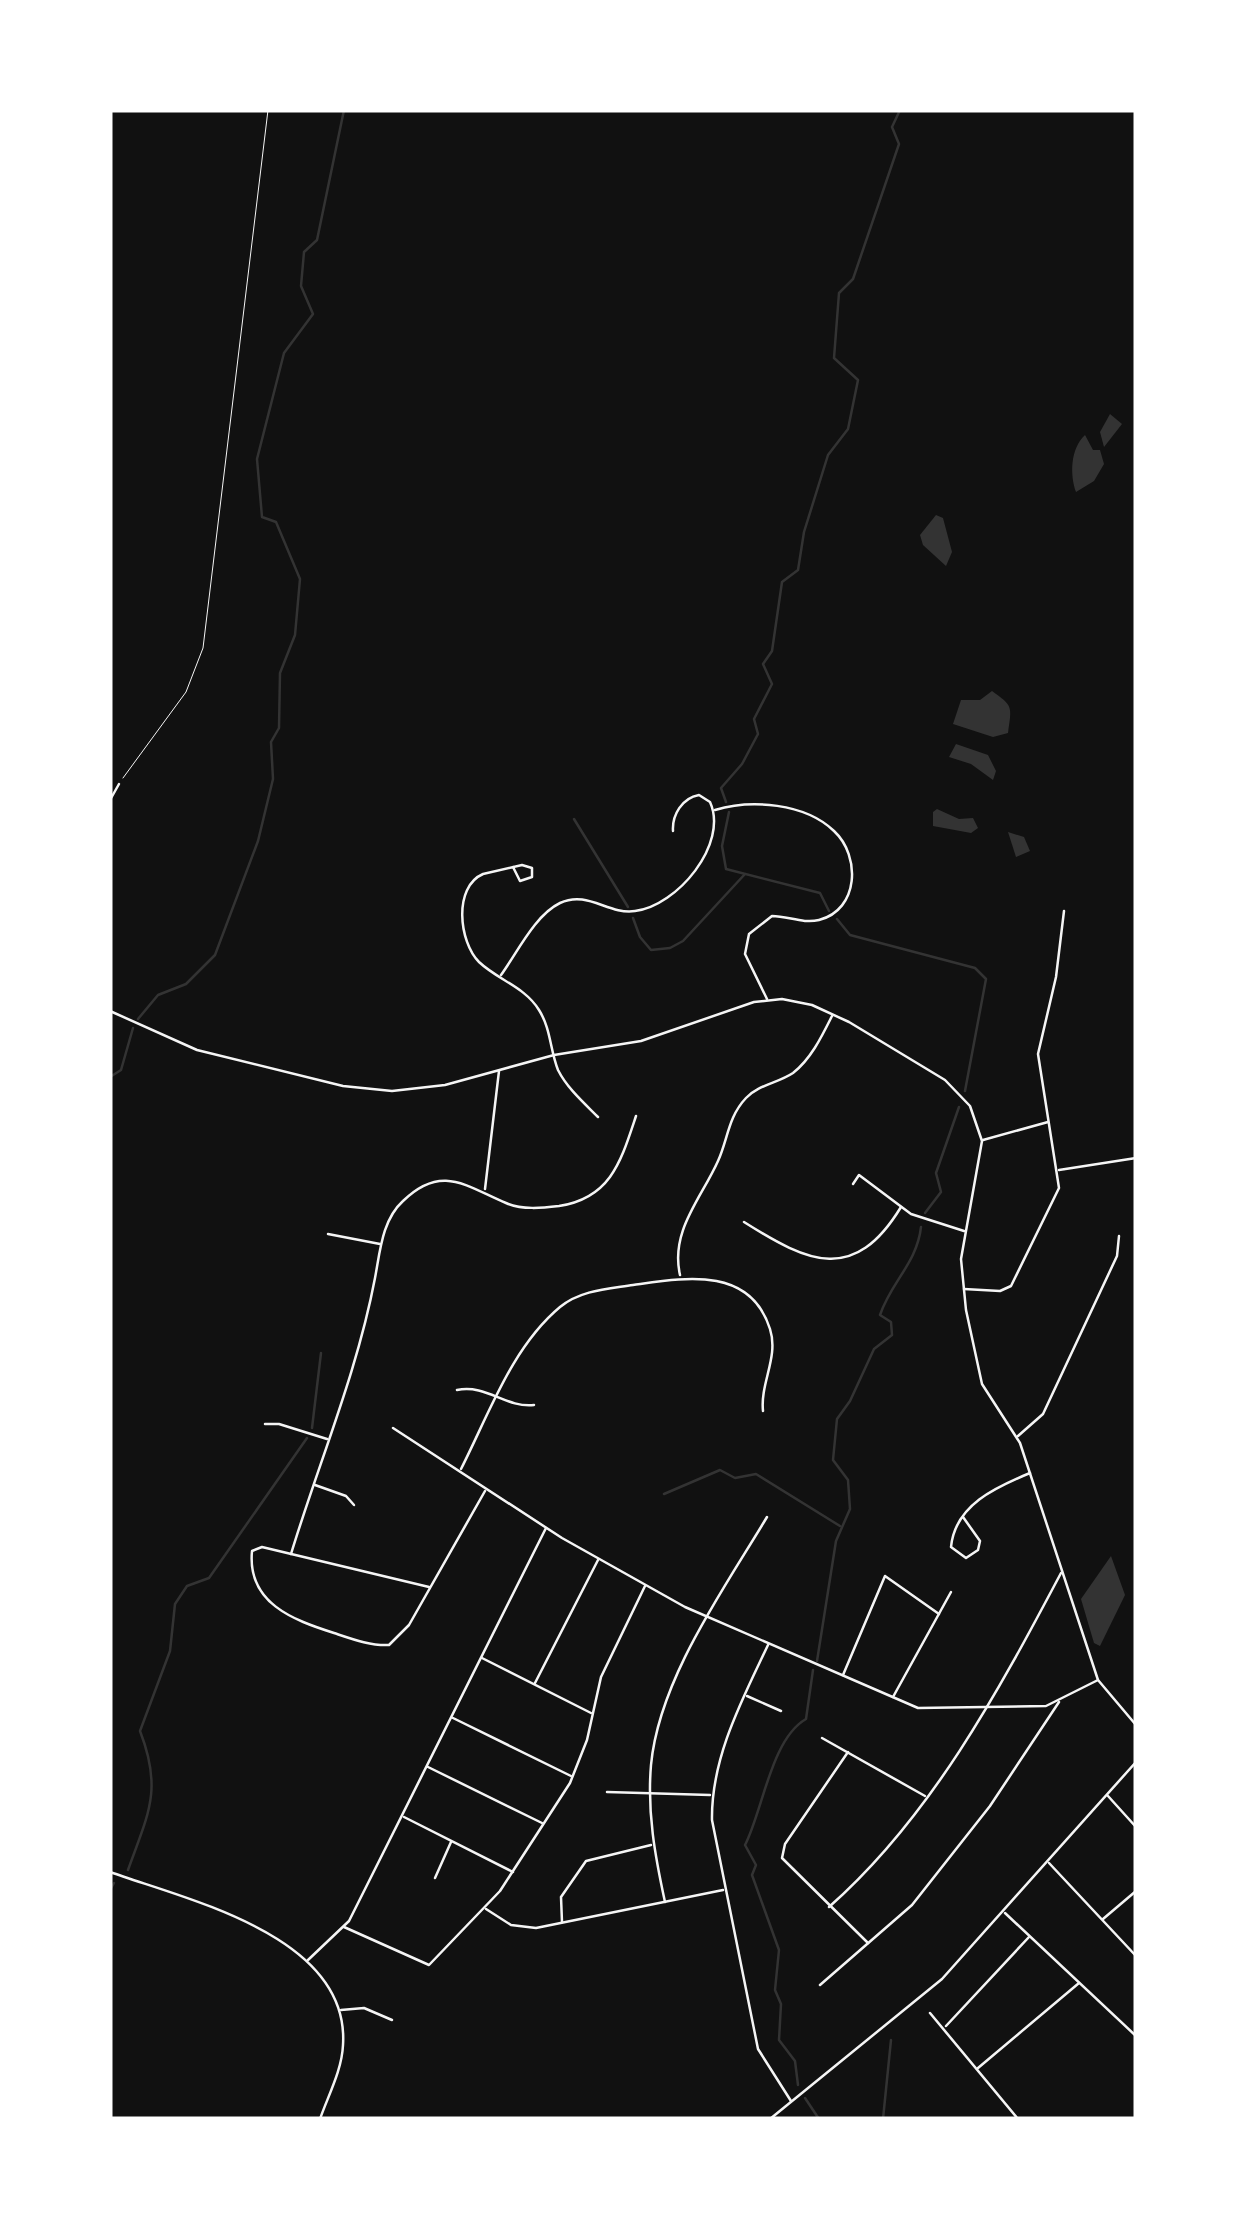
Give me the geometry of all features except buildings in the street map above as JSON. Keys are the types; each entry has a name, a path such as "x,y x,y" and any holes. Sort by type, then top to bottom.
{"street":[{"path":"110,800 118,784"},
{"path":"500,976 541,918 558,904 585,899 628,912 660,902 708,855 715,836 714,810 707,798 692,796 675,814 673,831"},
{"path":"714,810 749,802 811,816 835,832 850,856 850,892 833,914 806,922 772,916 750,934 745,954 766,999"},
{"path":"512,867 474,878 461,898 472,952 536,1006 561,1076 598,1117"},
{"path":"963,1289 1000,1291 1015,1281 1058,1194 1058,1170 1039,1049 1058,971 1064,911"},
{"path":"110,1010 197,1050 359,1089 406,1091 554,1055 641,1041 766,999 805,1003 833,1015 952,1086 970,1106 982,1141 964,1231 963,1289 982,1384 1016,1436 1098,1680 1136,1725"},
{"path":"681,1278 678,1252 686,1220 720,1156 730,1121 753,1092 792,1073 804,1061 833,1015"},
{"path":"485,1190 499,1071"},
{"path":"290,1554 364,1336 382,1245 397,1207 419,1189 444,1180 485,1190 512,1205 544,1208 597,1194 619,1166 636,1116"},
{"path":"982,1141 1049,1122"},
{"path":"1058,1170 1136,1158"},
{"path":"852,1184 860,1175 923,1220 964,1231"},
{"path":"744,1222 806,1256 841,1260 873,1244 901,1207"},
{"path":"328,1234 382,1245"},
{"path":"1016,1436 1042,1414 1119,1250 1119,1236"},
{"path":"460,1471 519,1354 569,1300 585,1292 681,1278 714,1278 732,1285 760,1310 770,1329 773,1350 761,1394 764,1411"},
{"path":"457,1390 475,1386 516,1407 534,1405"},
{"path":"265,1424 279,1424 328,1440"},
{"path":"393,1428 546,1528 705,1618 927,1711 985,1710 1059,1701 1098,1680"},
{"path":"963,1518 980,1542 978,1550 966,1558 950,1547 963,1518 981,1496 1030,1473"},
{"path":"313,1485 346,1496 354,1505"},
{"path":"428,1588 262,1547 252,1550 258,1585 280,1612 378,1646 399,1639 486,1489"},
{"path":"666,1902 654,1845 650,1792 656,1738 705,1618 767,1517"},
{"path":"307,1961 344,1927 546,1528"},
{"path":"535,1683 599,1559"},
{"path":"829,1906 884,1850 926,1796 985,1710 1062,1570"},
{"path":"842,1676 885,1576 938,1614"},
{"path":"344,1927 429,1965 485,1908 513,1872 573,1778 588,1740 600,1677 646,1586"},
{"path":"892,1698 951,1592"},
{"path":"768,1644 720,1756 712,1795 723,1890 758,2049 792,2102"},
{"path":"481,1657 591,1713"},
{"path":"745,1695 781,1711"},
{"path":"820,1985 912,1905 990,1806 1059,1701"},
{"path":"451,1717 573,1778"},
{"path":"822,1738 926,1796"},
{"path":"848,1752 784,1844 782,1858 869,1943"},
{"path":"770,2119 924,1996 1136,1762"},
{"path":"427,1767 544,1824"},
{"path":"607,1792 712,1795"},
{"path":"1107,1794 1136,1827"},
{"path":"402,1816 513,1872"},
{"path":"435,1878 451,1841"},
{"path":"562,1924 561,1897 582,1864 595,1857 654,1845"},
{"path":"1048,1862 1136,1956"},
{"path":"110,1872 249,1923 277,1936 307,1961 339,2010 342,2054 320,2119"},
{"path":"485,1908 516,1928 562,1924 723,1890"},
{"path":"1102,1920 1136,1890"},
{"path":"1004,1912 1136,2036"},
{"path":"946,2027 1030,1936"},
{"path":"977,2068 1079,1983"},
{"path":"339,2010 364,2008 392,2020"},
{"path":"930,2012 1018,2119"}],"path":[{"path":"118,784 186,692 202,648 268,110"}],"shaded area":[{"path":"1110,414 1122,424 1104,447 1100,432"},
{"path":"1085,435 1093,450 1100,450 1104,464 1094,481 1076,492 1073,462 1076,447"},
{"path":"936,515 943,518 952,552 946,566 923,545 920,535"},
{"path":"992,691 1009,707 1008,733 993,737 953,724 961,700 980,700"},
{"path":"956,744 988,755 996,771 993,780 971,764 949,757"},
{"path":"937,809 959,819 973,818 978,828 971,833 933,826 933,812"},
{"path":"1008,832 1024,837 1030,851 1016,857"},
{"path":"1111,1556 1125,1595 1100,1646 1094,1643 1081,1599"}],"waterway":[{"path":"138,1019 158,995 186,984 215,955 258,841 273,779 271,742 279,728 280,673 295,635 300,579 276,522 262,517 257,459 284,353 313,314 301,286 304,252 317,240 344,110"},
{"path":"726,802 721,788 742,764 758,734 754,719 772,684 763,664 772,651 782,582 798,570 804,532 828,455 848,429 858,380 834,358 839,293 853,279 899,144 892,127 900,110"},
{"path":"729,812 722,846 726,869 820,893 829,911"},
{"path":"574,819 628,907"},
{"path":"633,918 640,937 651,950 670,948 683,941 745,874"},
{"path":"837,919 850,935 975,968 986,979 965,1091"},
{"path":"110,1077 121,1070 133,1028"},
{"path":"925,1213 941,1192 936,1173 959,1107"},
{"path":"817,1661 836,1541 850,1509 848,1480 833,1460 837,1419 850,1401 874,1349 892,1335 891,1322 880,1315 909,1262 921,1227"},
{"path":"312,1428 321,1353"},
{"path":"128,1870 147,1817 152,1786 140,1731 170,1651 175,1604 187,1586 209,1578 307,1438"},
{"path":"664,1494 720,1470 735,1478 756,1474 840,1526"},
{"path":"798,2085 795,2061 779,2040 781,2004 775,1990 779,1950 752,1875 756,1865 745,1845 776,1758 784,1742 806,1719 813,1670"},
{"path":"110,1890 114,1883"},
{"path":"883,2119 891,2040"},
{"path":"805,2098 819,2119"}]}
